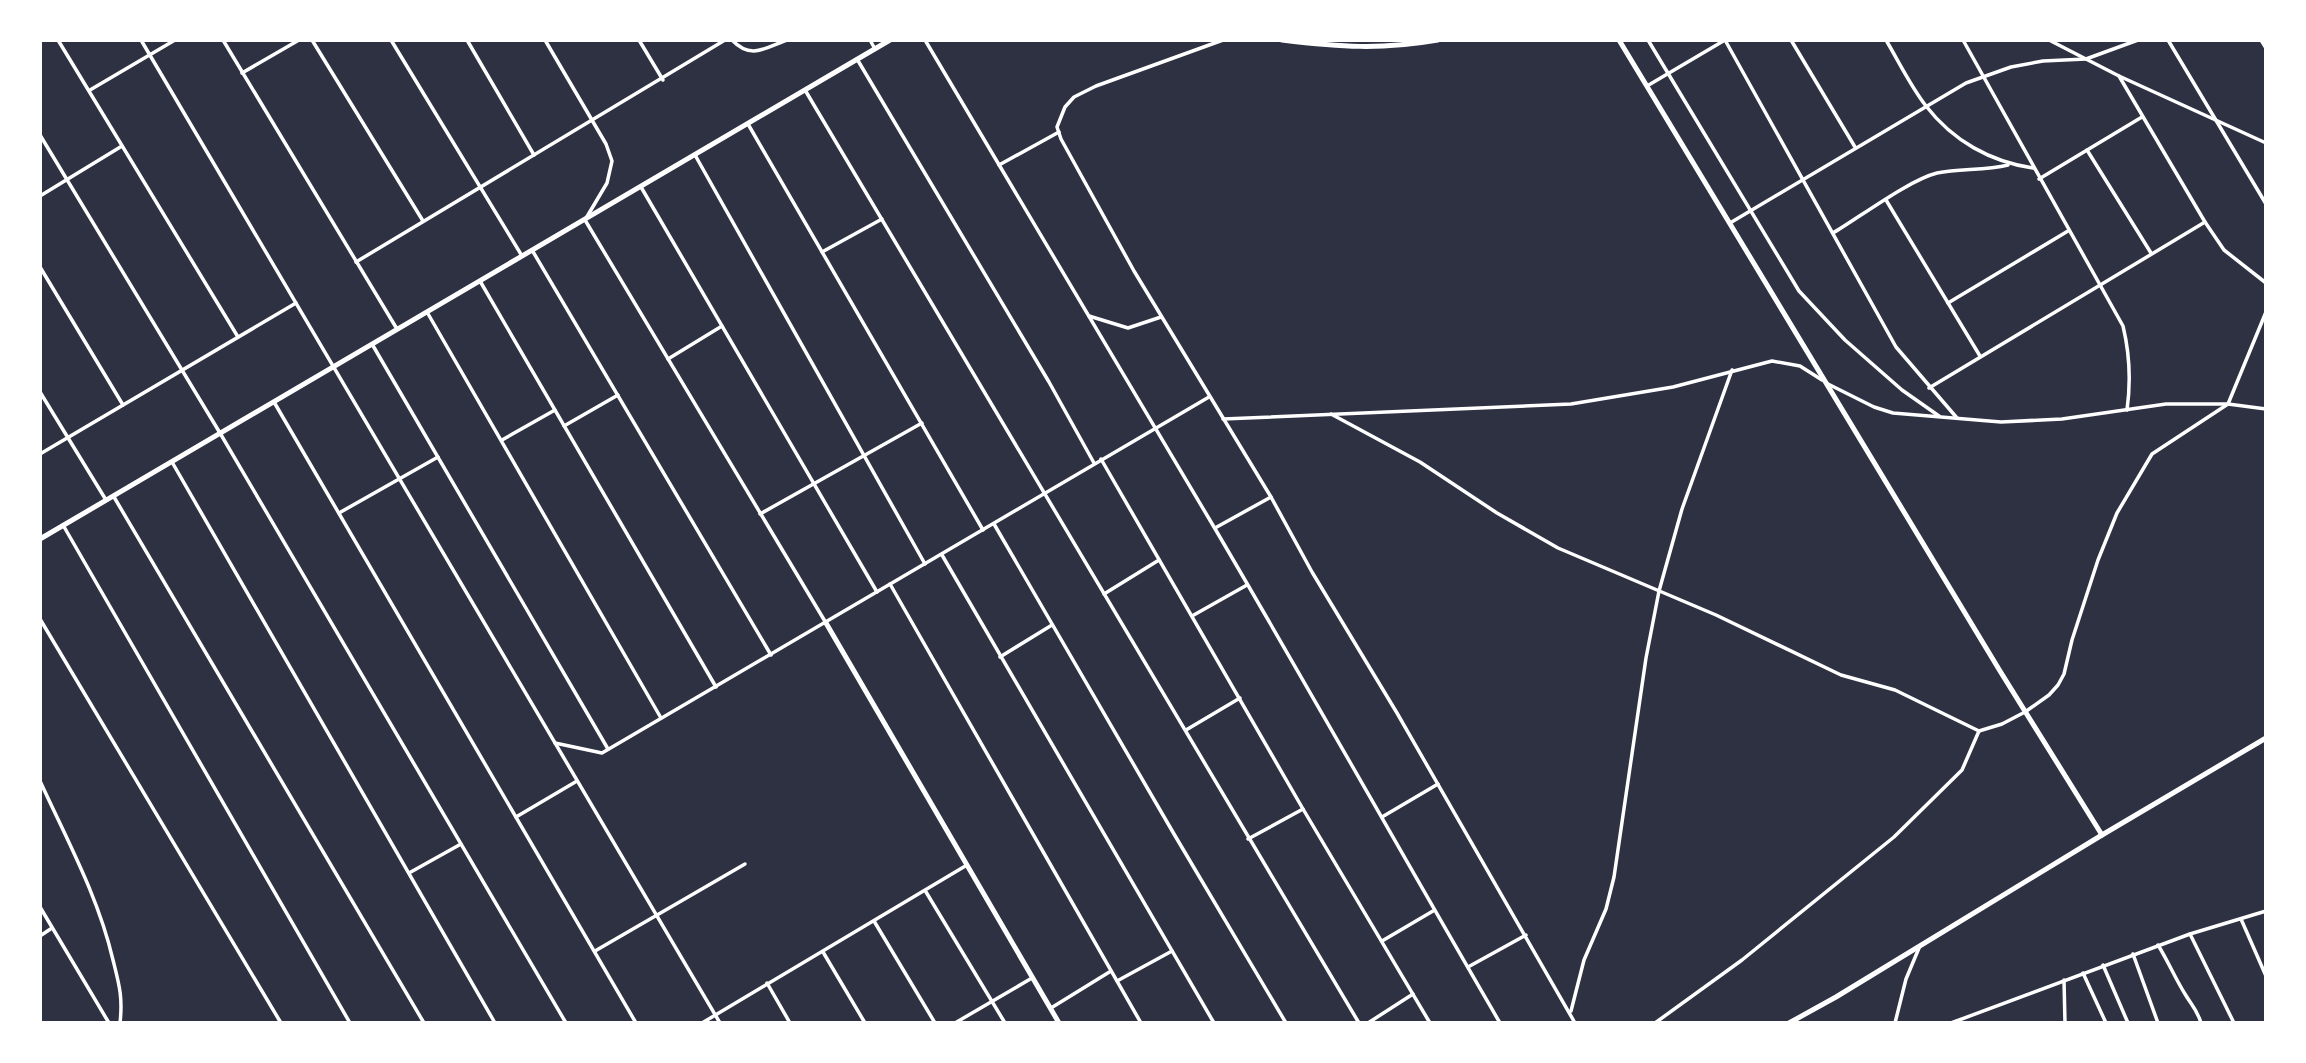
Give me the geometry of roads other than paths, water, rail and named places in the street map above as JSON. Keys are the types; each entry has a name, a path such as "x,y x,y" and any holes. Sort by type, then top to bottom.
{"street":[{"path":"58,40 238,337"},
{"path":"141,40 720,1023"},
{"path":"89,91 176,40"},
{"path":"223,40 397,330"},
{"path":"242,73 299,40"},
{"path":"312,40 424,222"},
{"path":"391,40 522,256"},
{"path":"467,40 534,155"},
{"path":"545,40 606,144 612,161 607,183 585,220"},
{"path":"639,40 663,78"},
{"path":"356,262 725,40"},
{"path":"732,40 740,49 752,53 787,40"},
{"path":"870,40 875,49"},
{"path":"40,539 890,40"},
{"path":"925,40 1214,528 1500,1023"},
{"path":"1223,40 1096,86 1074,97 1057,127 1073,162 1161,317 1270,497 1575,1023"},
{"path":"1282,40 1345,48 1380,48 1438,40"},
{"path":"1619,40 2102,835"},
{"path":"1648,40 1788,276 1844,340 1902,390 1942,417"},
{"path":"1647,86 1725,40 1896,347 1957,418"},
{"path":"1791,40 1855,147"},
{"path":"1886,40 1926,106 1967,144 2010,165 2033,168"},
{"path":"1964,40 2123,326 2129,351 2130,385 2127,410"},
{"path":"2049,40 2119,76 2266,143"},
{"path":"1730,223 1855,147 1983,75 2043,61 2085,59 2138,40"},
{"path":"2168,40 2266,204"},
{"path":"2261,40 2266,48"},
{"path":"858,60 1042,370 1094,463"},
{"path":"2119,76 2224,250 2266,283"},
{"path":"805,90 1359,1023"},
{"path":"2039,179 2143,117"},
{"path":"748,124 983,530"},
{"path":"999,165 1059,132"},
{"path":"40,135 220,433 566,1023"},
{"path":"40,196 122,146"},
{"path":"2087,150 2151,253"},
{"path":"695,155 925,564"},
{"path":"1833,233 1921,179 1936,173 1994,169 2010,165"},
{"path":"641,187 877,592"},
{"path":"1886,200 1980,356"},
{"path":"822,252 881,219"},
{"path":"585,220 826,623 1059,1023"},
{"path":"1929,388 2205,222"},
{"path":"1948,303 2068,231"},
{"path":"532,250 771,655"},
{"path":"40,267 123,405"},
{"path":"480,281 716,687"},
{"path":"40,454 296,303"},
{"path":"427,312 662,718"},
{"path":"1331,414 1420,462 1497,513 1558,548 1716,615 1841,675 1895,690 1979,731 2002,724 2025,712 2058,685 2064,674 2072,640 2116,513 2152,454 2228,404 2266,312"},
{"path":"1087,315 1128,328 1161,317"},
{"path":"668,359 722,326"},
{"path":"372,344 608,749"},
{"path":"1223,419 1571,404 1673,387 1772,361 1800,366 1874,407 1893,413 2013,422 2062,419 2165,404 2228,404 2266,409"},
{"path":"1571,1013 1584,960 1606,909 1614,877 1646,658 1659,591 1682,509 1732,370"},
{"path":"40,392 106,500"},
{"path":"564,426 618,395"},
{"path":"555,743 602,752 608,749 1209,397"},
{"path":"274,402 636,1023"},
{"path":"501,440 555,410"},
{"path":"760,514 922,423"},
{"path":"339,513 438,457"},
{"path":"1101,459 1430,1023"},
{"path":"172,462 495,1023"},
{"path":"114,496 424,1023"},
{"path":"1214,528 1270,497"},
{"path":"994,524 1286,1023"},
{"path":"63,525 350,1023"},
{"path":"942,555 1214,1023"},
{"path":"1104,594 1159,561"},
{"path":"890,584 1141,1023"},
{"path":"1192,616 1247,585"},
{"path":"40,619 281,1023"},
{"path":"1000,656 1052,625"},
{"path":"1185,730 1240,698"},
{"path":"1655,1023 1742,960 1894,837 1962,770 1979,731"},
{"path":"1789,1023 2266,738"},
{"path":"40,781 78,859 104,923 122,1000 120,1023"},
{"path":"516,817 578,781"},
{"path":"1382,817 1438,784"},
{"path":"1248,839 1303,809"},
{"path":"409,873 461,844"},
{"path":"594,951 745,864"},
{"path":"702,1023 926,892 967,865"},
{"path":"926,892 1005,1023"},
{"path":"40,907 108,1023"},
{"path":"1381,941 1433,911"},
{"path":"1951,1023 2190,933 2266,911"},
{"path":"2241,919 2266,976"},
{"path":"874,921 935,1023"},
{"path":"40,936 52,928"},
{"path":"2190,933 2234,1023"},
{"path":"1468,968 1526,935"},
{"path":"2158,945 2169,961 2186,998 2194,1004 2201,1023"},
{"path":"1895,1023 1906,979 1920,946"},
{"path":"1117,981 1172,951"},
{"path":"823,952 865,1023"},
{"path":"2133,954 2158,1023"},
{"path":"2103,965 2127,1023"},
{"path":"1051,1008 1111,971"},
{"path":"2083,973 2106,1023"},
{"path":"955,1023 1033,977"},
{"path":"2064,980 2065,1023"},
{"path":"767,983 790,1023"},
{"path":"1368,1023 1413,994"}]}
